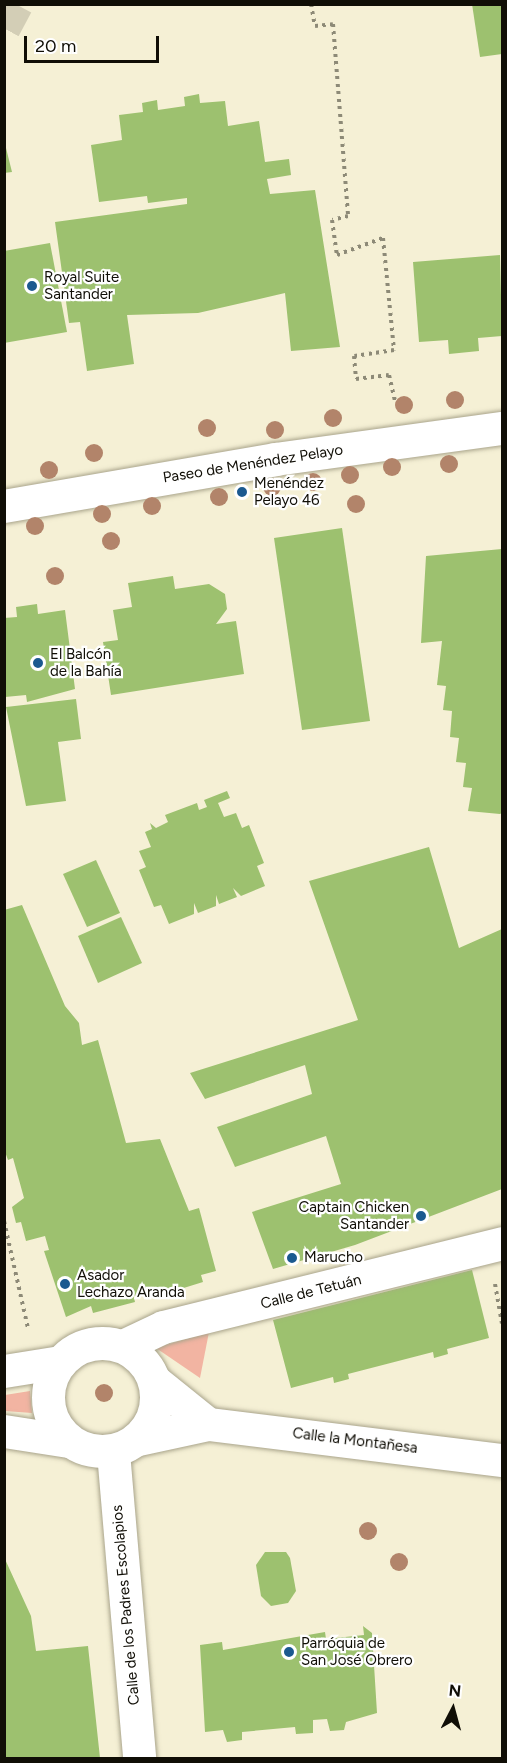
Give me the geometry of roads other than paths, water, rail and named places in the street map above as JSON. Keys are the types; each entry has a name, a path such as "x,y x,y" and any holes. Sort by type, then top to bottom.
{"street":[{"name":"Paseo de Menéndez Pelayo","path":"4,506 275,459 502,428"},
{"name":"Calle de Tetuán","path":"123,1346 163,1327 502,1243"},
{"path":"4,1371 48,1363 78,1348 100,1342 123,1346 143,1360 156,1382 208,1424"},
{"path":"48,1363 51,1418 68,1441"},
{"path":"4,1431 68,1441 90,1451 126,1445 156,1413 156,1382"},
{"name":"Calle la Montañesa","path":"126,1445 208,1424 502,1460"},
{"name":"Calle de los Padres Escolapios","path":"126,1445 139,1758"}],"tunnel":[{"path":"4,28 17,4"}],"place":[{"name":"Royal Suite Santander","path":"32,286"},
{"name":"Menéndez Pelayo 46","path":"242,492"},
{"name":"El Balcón de la Bahía","path":"38,663"},
{"name":"Captain Chicken Santander","path":"421,1216"},
{"name":"Marucho","path":"292,1258"},
{"name":"Asador Lechazo Aranda","path":"65,1284"},
{"name":"Parróquia de San José Obrero","path":"289,1652"}]}
